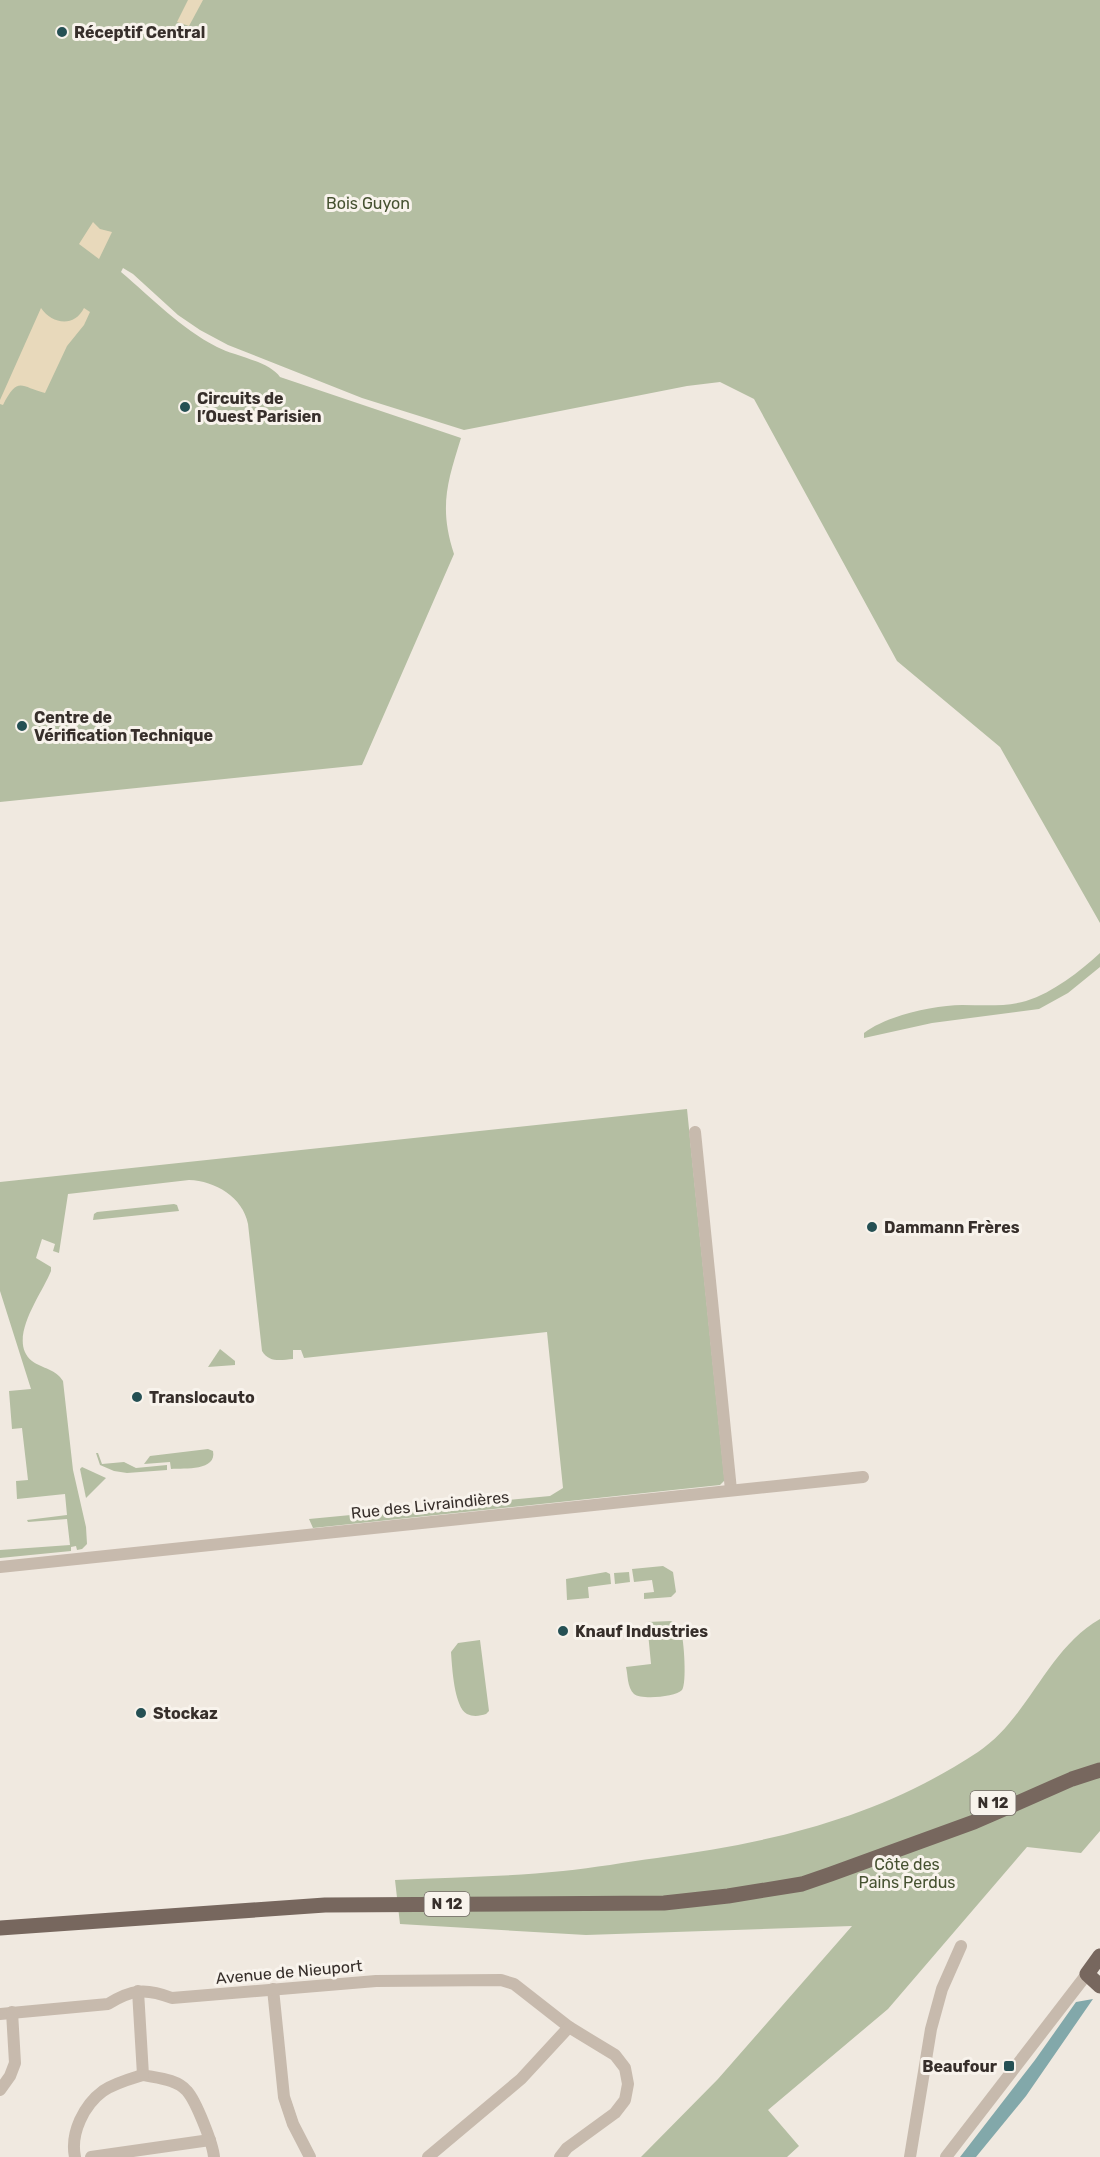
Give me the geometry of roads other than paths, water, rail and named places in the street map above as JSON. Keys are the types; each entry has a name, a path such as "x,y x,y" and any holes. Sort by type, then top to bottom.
{"main road":[{"name":"N 12","path":"888,1854 1064,1771 1100,1759"},
{"name":"N 12","path":"0,1928 325,1905 654,1903 694,1900 802,1884 974,1822 1062,1783 1100,1770"},
{"path":"1095,1965 1100,1986"}],"street":[{"path":"695,1132 730,1490"},
{"name":"Rue des Livraindières","path":"0,1567 863,1477"},
{"path":"910,2157 931,2029 942,1989 962,1946"},
{"path":"946,2157 1095,1965"},
{"name":"Avenue de Nieuport","path":"138,1991 172,1998 376,1981 501,1980 514,1984 569,2027 615,2055 625,2068 628,2084 625,2100 615,2113 567,2148 560,2157"},
{"path":"273,1989 284,2097 293,2124 310,2157"},
{"path":"0,2090 10,2076 15,2063 6,2013 108,2004 120,1996 138,1991 143,2075"},
{"path":"428,2157 521,2079 569,2027"},
{"path":"75,2157 73,2147 77,2127 87,2108 104,2091 143,2075 167,2079 187,2090 204,2124 214,2157"},
{"path":"91,2157 210,2140"}],"water":[{"path":"1093,1999 1026,2096 976,2157 960,2157 1035,2060 1076,2002"}],"place":[{"name":"Réceptif Central","path":"62,32"},
{"name":"Circuits de l’Ouest Parisien","path":"185,407"},
{"name":"Centre de Vérification Technique","path":"22,726"},
{"name":"Dammann Frères","path":"872,1227"},
{"name":"Translocauto","path":"137,1397"},
{"name":"Knauf Industries","path":"563,1631"},
{"name":"Stockaz","path":"141,1713"},
{"name":"Beaufour","path":"1009,2066"}],"park label":[{"name":"Bois Guyon","path":"368,203"},
{"name":"Côte des Pains Perdus","path":"907,1873"}]}
